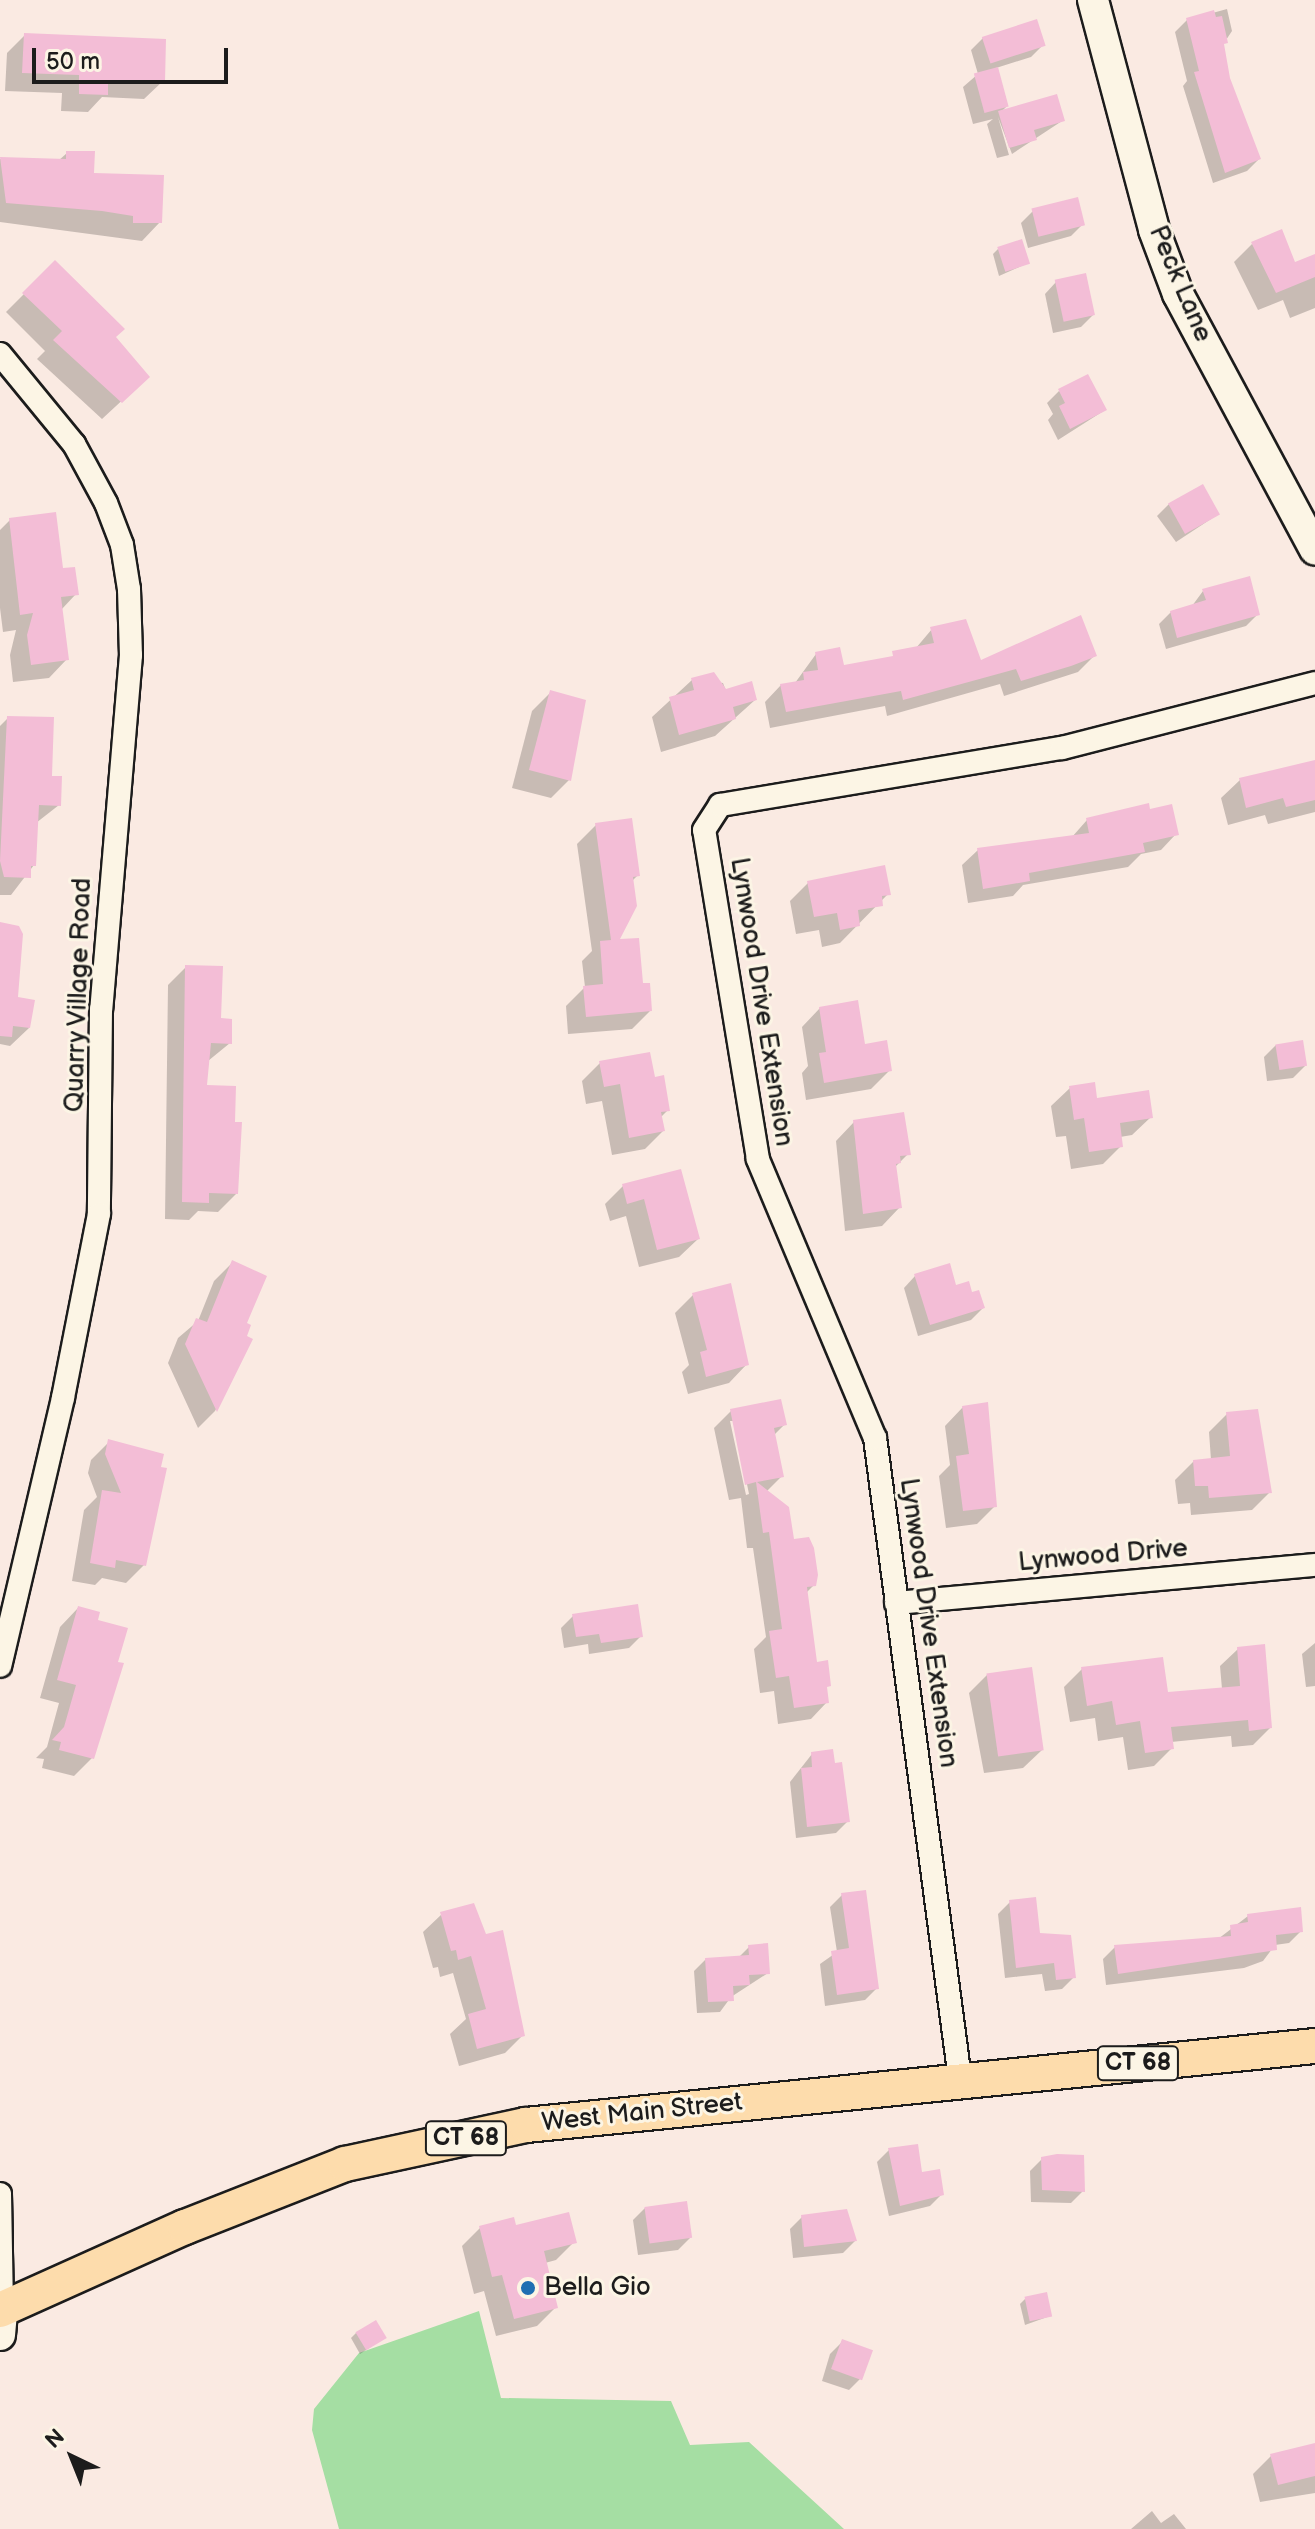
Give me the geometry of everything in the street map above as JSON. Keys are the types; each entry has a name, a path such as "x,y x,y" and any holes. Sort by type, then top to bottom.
{"main road":[{"name":"West Main Street","path":"1,2318 185,2227 345,2164 526,2125 960,2079 1315,2046"}],"street":[{"name":"Peck Lane","path":"1093,0 1154,230 1178,294 1315,550"},
{"name":"Quarry Village Road","path":"0,354 74,444 106,503 122,545 129,589 131,655 101,1009 99,1214 63,1398 0,1666"},
{"name":"Lynwood Drive Extension","path":"960,2079 875,1438 758,1159 704,830 720,805 1062,748 1315,683"},
{"name":"Lynwood Drive","path":"896,1603 1315,1565"},
{"path":"0,2194 1,2318"}],"green space":[{"path":"479,2311 501,2398 671,2401 690,2445 749,2442 844,2529 339,2529 312,2430 314,2409 359,2353"}],"building":[{"path":"1214,10 1216,17 1222,16 1228,43 1224,44 1230,78 1261,159 1225,173 1194,72 1199,71 1186,18"},
{"path":"1037,19 1046,46 990,64 982,37"},
{"path":"24,33 166,39 165,82 108,80 108,95 79,94 79,75 22,73"},
{"path":"998,67 1009,107 984,113 974,73"},
{"path":"1057,94 1065,121 1034,130 1037,140 1009,148 998,111"},
{"path":"66,151 95,151 94,173 164,175 162,223 133,223 133,216 102,211 6,203 0,157 66,159"},
{"path":"1078,197 1085,225 1038,237 1031,209"},
{"path":"1282,229 1295,262 1315,254 1315,277 1276,293 1251,242"},
{"path":"1022,239 1030,264 1005,272 997,247"},
{"path":"55,260 125,329 116,337 150,377 122,403 53,340 62,331 22,293"},
{"path":"1086,273 1095,315 1064,322 1055,280"},
{"path":"1088,374 1107,410 1070,429 1059,406 1065,403 1058,389"},
{"path":"1203,484 1220,515 1185,534 1168,503"},
{"path":"56,512 63,568 75,567 79,595 61,597 69,660 31,665 27,635 33,613 20,615 9,518"},
{"path":"1250,576 1260,615 1177,638 1170,611 1206,600 1202,589"},
{"path":"1081,615 1097,656 1071,666 1021,681 1016,669 903,700 901,691 786,712 780,684 804,680 803,672 818,670 815,652 840,647 844,665 893,656 892,651 934,643 930,627 966,619 981,660"},
{"path":"714,672 726,689 752,681 757,700 733,707 736,719 679,735 669,697 694,690 691,678"},
{"path":"550,690 586,700 571,781 529,770"},
{"path":"7,716 54,717 52,776 62,776 61,806 39,805 36,866 31,866 31,878 4,877 0,861"},
{"path":"1315,760 1315,800 1286,807 1283,798 1246,808 1239,778"},
{"path":"1149,803 1150,809 1172,804 1179,835 1143,843 1145,852 1029,873 1030,881 983,889 977,848 1089,833 1086,818"},
{"path":"632,818 640,876 633,877 637,906 620,939 639,938 643,983 650,983 652,1011 586,1017 583,986 603,984 600,941 611,940 595,823"},
{"path":"885,865 891,895 882,896 883,906 858,910 860,926 840,930 837,913 814,917 807,881"},
{"path":"0,922 19,926 23,934 18,997 35,1000 30,1028 13,1026 12,1037 0,1036"},
{"path":"185,965 223,966 221,1018 232,1019 232,1044 211,1043 207,1085 236,1086 235,1122 242,1122 238,1194 209,1193 209,1203 182,1202"},
{"path":"858,1000 865,1044 887,1040 892,1071 824,1083 819,1053 826,1052 819,1007"},
{"path":"1303,1040 1307,1066 1279,1070 1275,1044"},
{"path":"650,1052 655,1077 664,1075 670,1111 661,1112 665,1131 629,1138 620,1084 604,1087 599,1061"},
{"path":"1095,1082 1097,1098 1149,1090 1153,1118 1120,1123 1123,1147 1089,1152 1084,1118 1074,1120 1069,1086"},
{"path":"904,1112 911,1155 900,1156 901,1163 896,1164 902,1208 863,1214 853,1120"},
{"path":"681,1169 700,1239 657,1250 644,1199 627,1204 622,1184"},
{"path":"232,1260 267,1276 247,1323 251,1325 247,1336 253,1339 217,1412 185,1344 196,1318 207,1322"},
{"path":"950,1263 956,1285 969,1281 972,1292 979,1290 985,1308 930,1325 914,1274"},
{"path":"731,1283 749,1365 706,1377 700,1352 707,1350 692,1293"},
{"path":"781,1399 787,1425 774,1428 784,1477 757,1482 789,1507 794,1539 809,1537 814,1548 818,1575 816,1586 807,1587 817,1662 828,1660 831,1686 827,1687 829,1703 794,1708 789,1676 776,1678 769,1631 782,1629 769,1532 763,1533 756,1482 745,1485 730,1409"},
{"path":"988,1402 997,1507 963,1511 956,1456 969,1454 962,1406"},
{"path":"1258,1409 1272,1493 1209,1498 1208,1486 1195,1486 1193,1460 1230,1456 1226,1412"},
{"path":"108,1439 164,1454 161,1467 167,1468 146,1566 116,1560 115,1568 90,1563 102,1490 121,1493 105,1454"},
{"path":"638,1604 643,1637 601,1643 599,1634 576,1637 572,1614"},
{"path":"78,1606 100,1612 98,1620 128,1628 118,1662 124,1663 94,1759 59,1750 61,1742 52,1740 64,1727 76,1685 57,1680"},
{"path":"1265,1644 1272,1728 1249,1731 1248,1720 1171,1727 1174,1749 1145,1753 1140,1721 1116,1725 1112,1701 1087,1706 1081,1667 1163,1657 1168,1692 1240,1686 1237,1647"},
{"path":"1032,1667 1044,1750 998,1757 986,1673"},
{"path":"833,1749 835,1763 842,1762 850,1822 807,1827 801,1768 812,1767 811,1752"},
{"path":"866,1890 879,1989 837,1995 831,1951 849,1948 841,1893"},
{"path":"1036,1897 1040,1933 1071,1935 1076,1978 1056,1980 1054,1963 1016,1968 1009,1900"},
{"path":"474,1903 486,1934 503,1930 525,2036 477,2049 468,2014 486,2009 471,1956 458,1960 456,1950 451,1951 440,1912"},
{"path":"1301,1907 1303,1932 1276,1935 1277,1950 1118,1974 1114,1945 1231,1936 1230,1925 1248,1922 1247,1914"},
{"path":"768,1943 770,1974 749,1975 750,1985 733,1986 734,2001 708,2002 705,1958 749,1955 748,1945"},
{"path":"918,2144 922,2172 940,2169 944,2195 900,2206 888,2148"},
{"path":"1084,2155 1085,2192 1042,2190 1041,2157"},
{"path":"687,2201 692,2238 650,2244 644,2207"},
{"path":"847,2209 857,2241 804,2247 801,2215"},
{"path":"569,2212 577,2243 544,2251 558,2308 514,2319 502,2275 492,2277 479,2226 514,2217 516,2225"},
{"path":"1047,2292 1052,2316 1030,2321 1025,2297"},
{"path":"376,2320 387,2338 366,2350 355,2332"},
{"path":"842,2339 873,2350 862,2380 831,2369"},
{"path":"1315,2443 1315,2476 1278,2485 1270,2454"}],"place":[{"name":"Bella Gio","path":"528,2288"}]}
